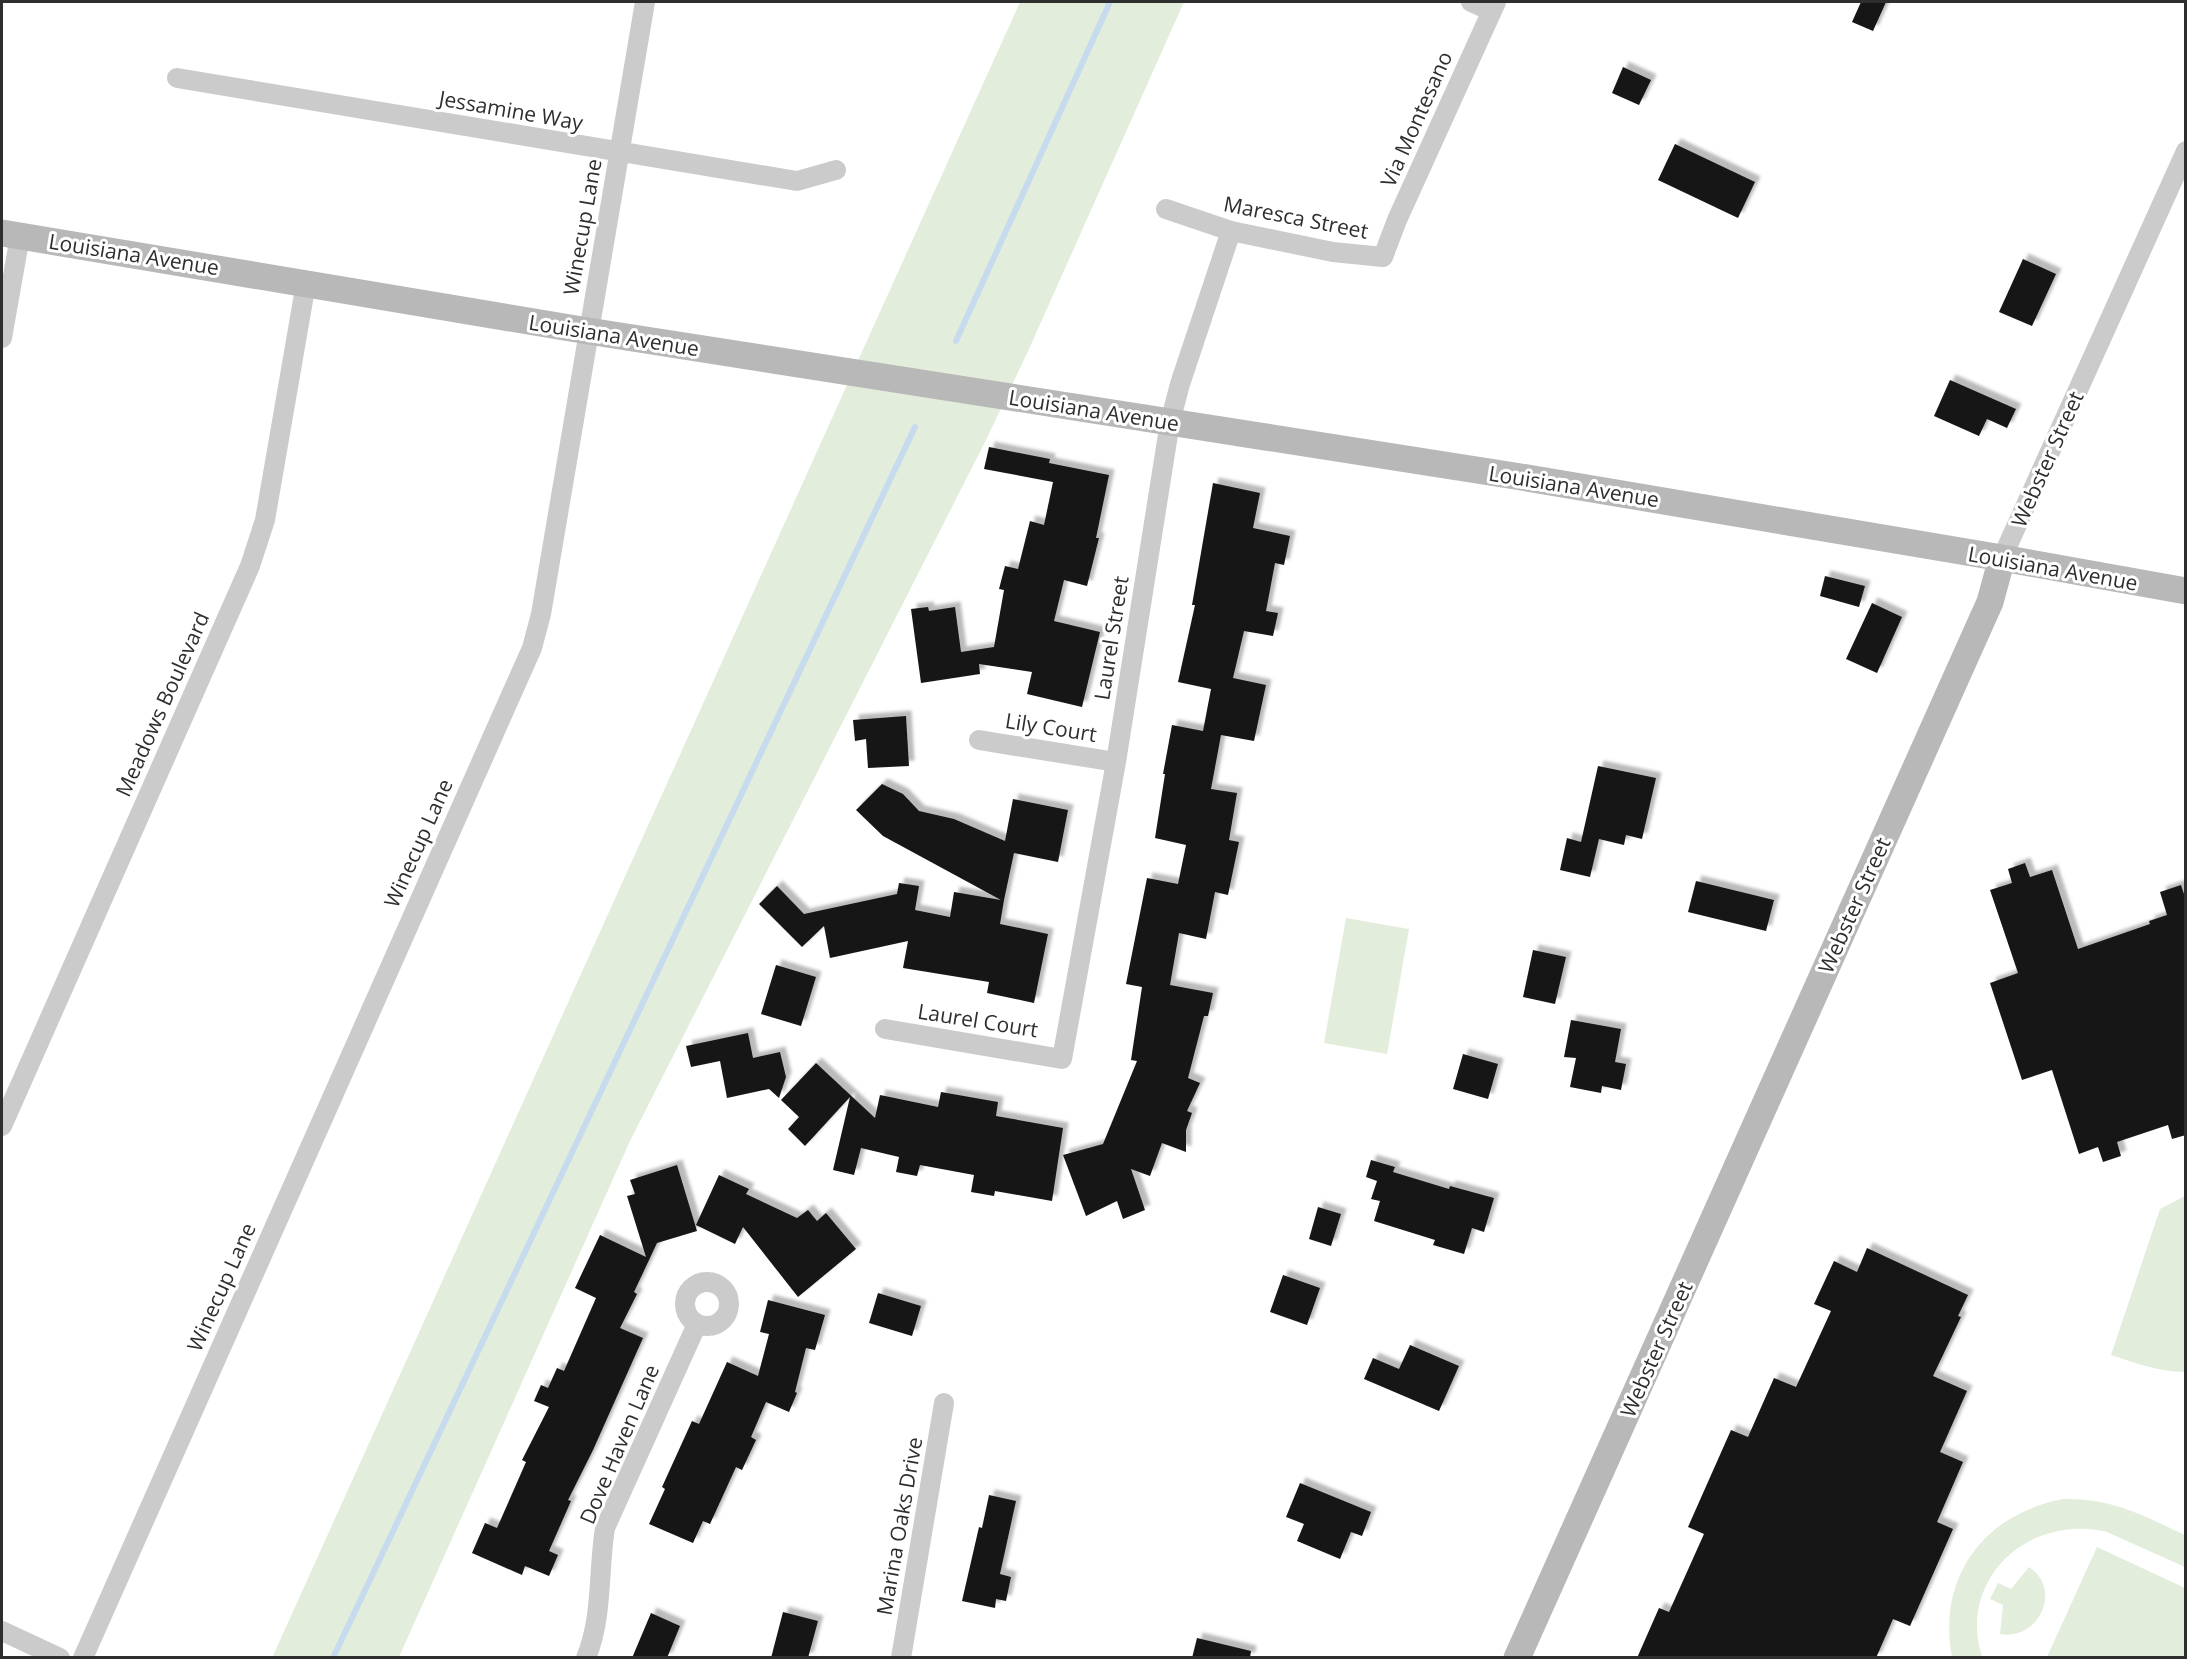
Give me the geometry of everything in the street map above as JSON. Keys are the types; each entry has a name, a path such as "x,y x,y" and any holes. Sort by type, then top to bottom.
{"street":[{"name":"Winecup Lane","path":"83,1658 532,648 543,604 645,2"},
{"path":"1471,2 1493,6"},
{"name":"Via Montesano","path":"1383,258 1397,220 1493,6"},
{"name":"Jessamine Way","path":"177,78 797,181 836,170"},
{"name":"Webster Street","path":"1517,1658 1990,602 2002,558 2186,151"},
{"name":"Maresca Street","path":"1166,209 1230,231 1333,252 1383,258"},
{"name":"Laurel Street","path":"1062,1059 1116,762 1170,422 1180,384 1230,231"},
{"path":"2,338 11,234"},
{"name":"Louisiana Avenue","path":"11,234 588,331 1515,476 2186,591"},
{"name":"Meadows Boulevard","path":"2,1126 250,566 266,520 306,283"},
{"name":"Lily Court","path":"979,740 1116,762"},
{"name":"Laurel Court","path":"885,1029 1062,1059"},
{"name":"Dove Haven Lane","path":"586,1658 596,1627 601,1554 606,1528 697,1324"},
{"name":"Marina Oaks Drive","path":"901,1658 944,1404"},
{"path":"2,1631 60,1658"}],"green space":[{"path":"1020,2 1184,2 987,438 630,1141 399,1657 272,1658"},
{"path":"1346,918 1409,929 1387,1054 1324,1043"},
{"path":"2185,1196 2185,1372 2176,1372 2157,1369 2111,1355 2160,1209"},
{"path":"2063,1499 2097,1501 2126,1509 2185,1535 2185,1567 2107,1532 2078,1529 2051,1532 2027,1542 2006,1558 1990,1578 1980,1601 1977,1628 1982,1657 1952,1657 1949,1628 1952,1601 1960,1576 1972,1554 1989,1534 2010,1519 2035,1507"},
{"path":"2097,1547 2185,1588 2185,1657 2047,1657"},
{"path":"2029,1567 2039,1576 2044,1588 2045,1600 2042,1611 2026,1630 2014,1634 2000,1634 2003,1605 1990,1599 1998,1583 2011,1589"}],"building":[{"path":"1861,2 1886,2 1873,31 1852,22"},
{"path":"1623,67 1651,80 1639,105 1612,93"},
{"path":"1675,144 1755,182 1738,218 1658,180"},
{"path":"2023,259 2056,274 2032,326 1999,312"},
{"path":"1950,380 2016,409 2007,428 1987,419 1979,436 1934,416"},
{"path":"989,447 1050,459 1049,463 1109,475 1096,538 1099,538 1087,586 1064,580 1054,621 1100,632 1082,707 1027,694 1032,672 979,664 980,674 921,683 911,609 928,607 929,611 955,607 961,652 994,647 1004,590 999,589 1005,566 1018,569 1030,521 1044,525 1053,482 984,469"},
{"path":"1213,483 1260,493 1253,528 1290,536 1284,565 1275,563 1266,611 1278,613 1273,636 1244,631 1233,678 1266,685 1254,741 1221,735 1211,789 1237,793 1229,840 1239,842 1228,895 1215,892 1206,939 1179,933 1170,985 1213,993 1208,1016 1204,1016 1188,1078 1200,1083 1187,1111 1192,1113 1186,1130 1186,1152 1162,1143 1150,1176 1131,1169 1145,1210 1123,1219 1117,1201 1086,1216 1063,1155 1103,1144 1137,1061 1131,1060 1142,987 1126,984 1147,878 1178,884 1186,845 1155,838 1172,725 1203,731 1211,689 1178,682 1195,605 1192,605"},
{"path":"1825,576 1865,586 1859,607 1820,596"},
{"path":"1872,603 1902,617 1877,673 1846,659"},
{"path":"906,716 909,766 868,768 866,739 855,741 853,720"},
{"path":"1598,766 1656,778 1642,839 1626,835 1624,845 1599,839 1590,877 1560,870 1567,838 1581,842"},
{"path":"882,784 903,794 919,811 954,819 1005,841 1013,799 1068,810 1058,862 1014,853 1004,900 1000,924 1048,934 1034,1003 987,993 989,982 903,968 908,941 830,958 824,926 802,947 759,904 777,886 804,914 897,894 899,883 919,886 915,910 950,917 954,892 1001,900 883,836 856,810"},
{"path":"2025,863 2030,877 2052,870 2078,949 2150,924 2149,921 2167,915 2160,892 2181,885 2186,900 2186,1135 2172,1139 2168,1125 2117,1142 2121,1156 2103,1162 2098,1147 2079,1154 2052,1070 2022,1080 1990,983 2018,973 1990,890 2012,883 2008,869"},
{"path":"1696,881 1774,900 1766,931 1688,912"},
{"path":"1533,950 1566,957 1555,1004 1523,997"},
{"path":"776,965 816,977 801,1026 761,1014"},
{"path":"1571,1020 1621,1029 1615,1062 1626,1064 1621,1090 1602,1086 1601,1093 1570,1087 1576,1058 1564,1057"},
{"path":"748,1033 753,1058 780,1052 786,1077 779,1098 769,1089 727,1098 720,1061 691,1067 686,1046"},
{"path":"1463,1054 1498,1064 1488,1099 1453,1089"},
{"path":"816,1063 875,1118 880,1095 938,1107 941,1092 998,1102 996,1116 1063,1128 1052,1201 995,1191 994,1196 971,1192 974,1175 920,1165 917,1176 896,1172 899,1157 861,1148 854,1175 833,1170 850,1097 805,1146 788,1129 799,1117 781,1100"},
{"path":"1371,1160 1395,1167 1393,1172 1449,1189 1450,1186 1494,1198 1484,1232 1472,1228 1464,1254 1433,1245 1435,1240 1374,1221 1380,1201 1371,1199 1377,1181 1366,1177"},
{"path":"677,1165 697,1231 657,1243 634,1292 637,1294 620,1328 643,1338 568,1500 571,1501 549,1551 558,1555 549,1576 525,1566 522,1575 472,1553 485,1523 497,1528 526,1462 522,1460 549,1407 534,1401 541,1385 548,1388 557,1368 564,1371 596,1298 575,1288 600,1235 646,1257 627,1196 635,1194 630,1180"},
{"path":"719,1175 749,1189 746,1194 797,1218 808,1210 817,1221 826,1213 856,1249 798,1297 743,1227 735,1244 696,1225"},
{"path":"1318,1207 1341,1214 1331,1246 1309,1239"},
{"path":"1867,1248 1968,1295 1958,1316 1961,1317 1933,1376 1967,1391 1940,1452 1963,1462 1937,1522 1953,1529 1910,1626 1893,1619 1876,1658 1637,1658 1659,1608 1669,1612 1704,1534 1688,1527 1731,1430 1748,1437 1774,1378 1796,1387 1831,1311 1814,1304 1834,1261 1857,1272"},
{"path":"1283,1275 1320,1288 1307,1325 1270,1312"},
{"path":"878,1293 921,1306 912,1336 869,1323"},
{"path":"768,1300 825,1315 815,1350 806,1348 795,1392 797,1393 789,1412 766,1402 751,1437 756,1440 742,1470 736,1467 710,1524 703,1521 693,1543 649,1524 665,1489 662,1487 692,1421 699,1424 727,1362 758,1376 769,1334 760,1332"},
{"path":"1410,1345 1459,1366 1439,1411 1364,1379 1373,1358 1399,1369"},
{"path":"1300,1483 1371,1512 1362,1536 1351,1532 1340,1559 1297,1541 1304,1524 1286,1517"},
{"path":"989,1495 1016,1501 1000,1574 1011,1577 1006,1601 996,1599 995,1608 962,1601"},
{"path":"783,1612 818,1621 808,1658 771,1658"},
{"path":"651,1613 680,1626 667,1658 632,1658"},
{"path":"1197,1638 1251,1651 1250,1658 1192,1658"}],"waterway":[{"path":"956,341 1110,2"},
{"path":"333,1658 915,427"}]}
